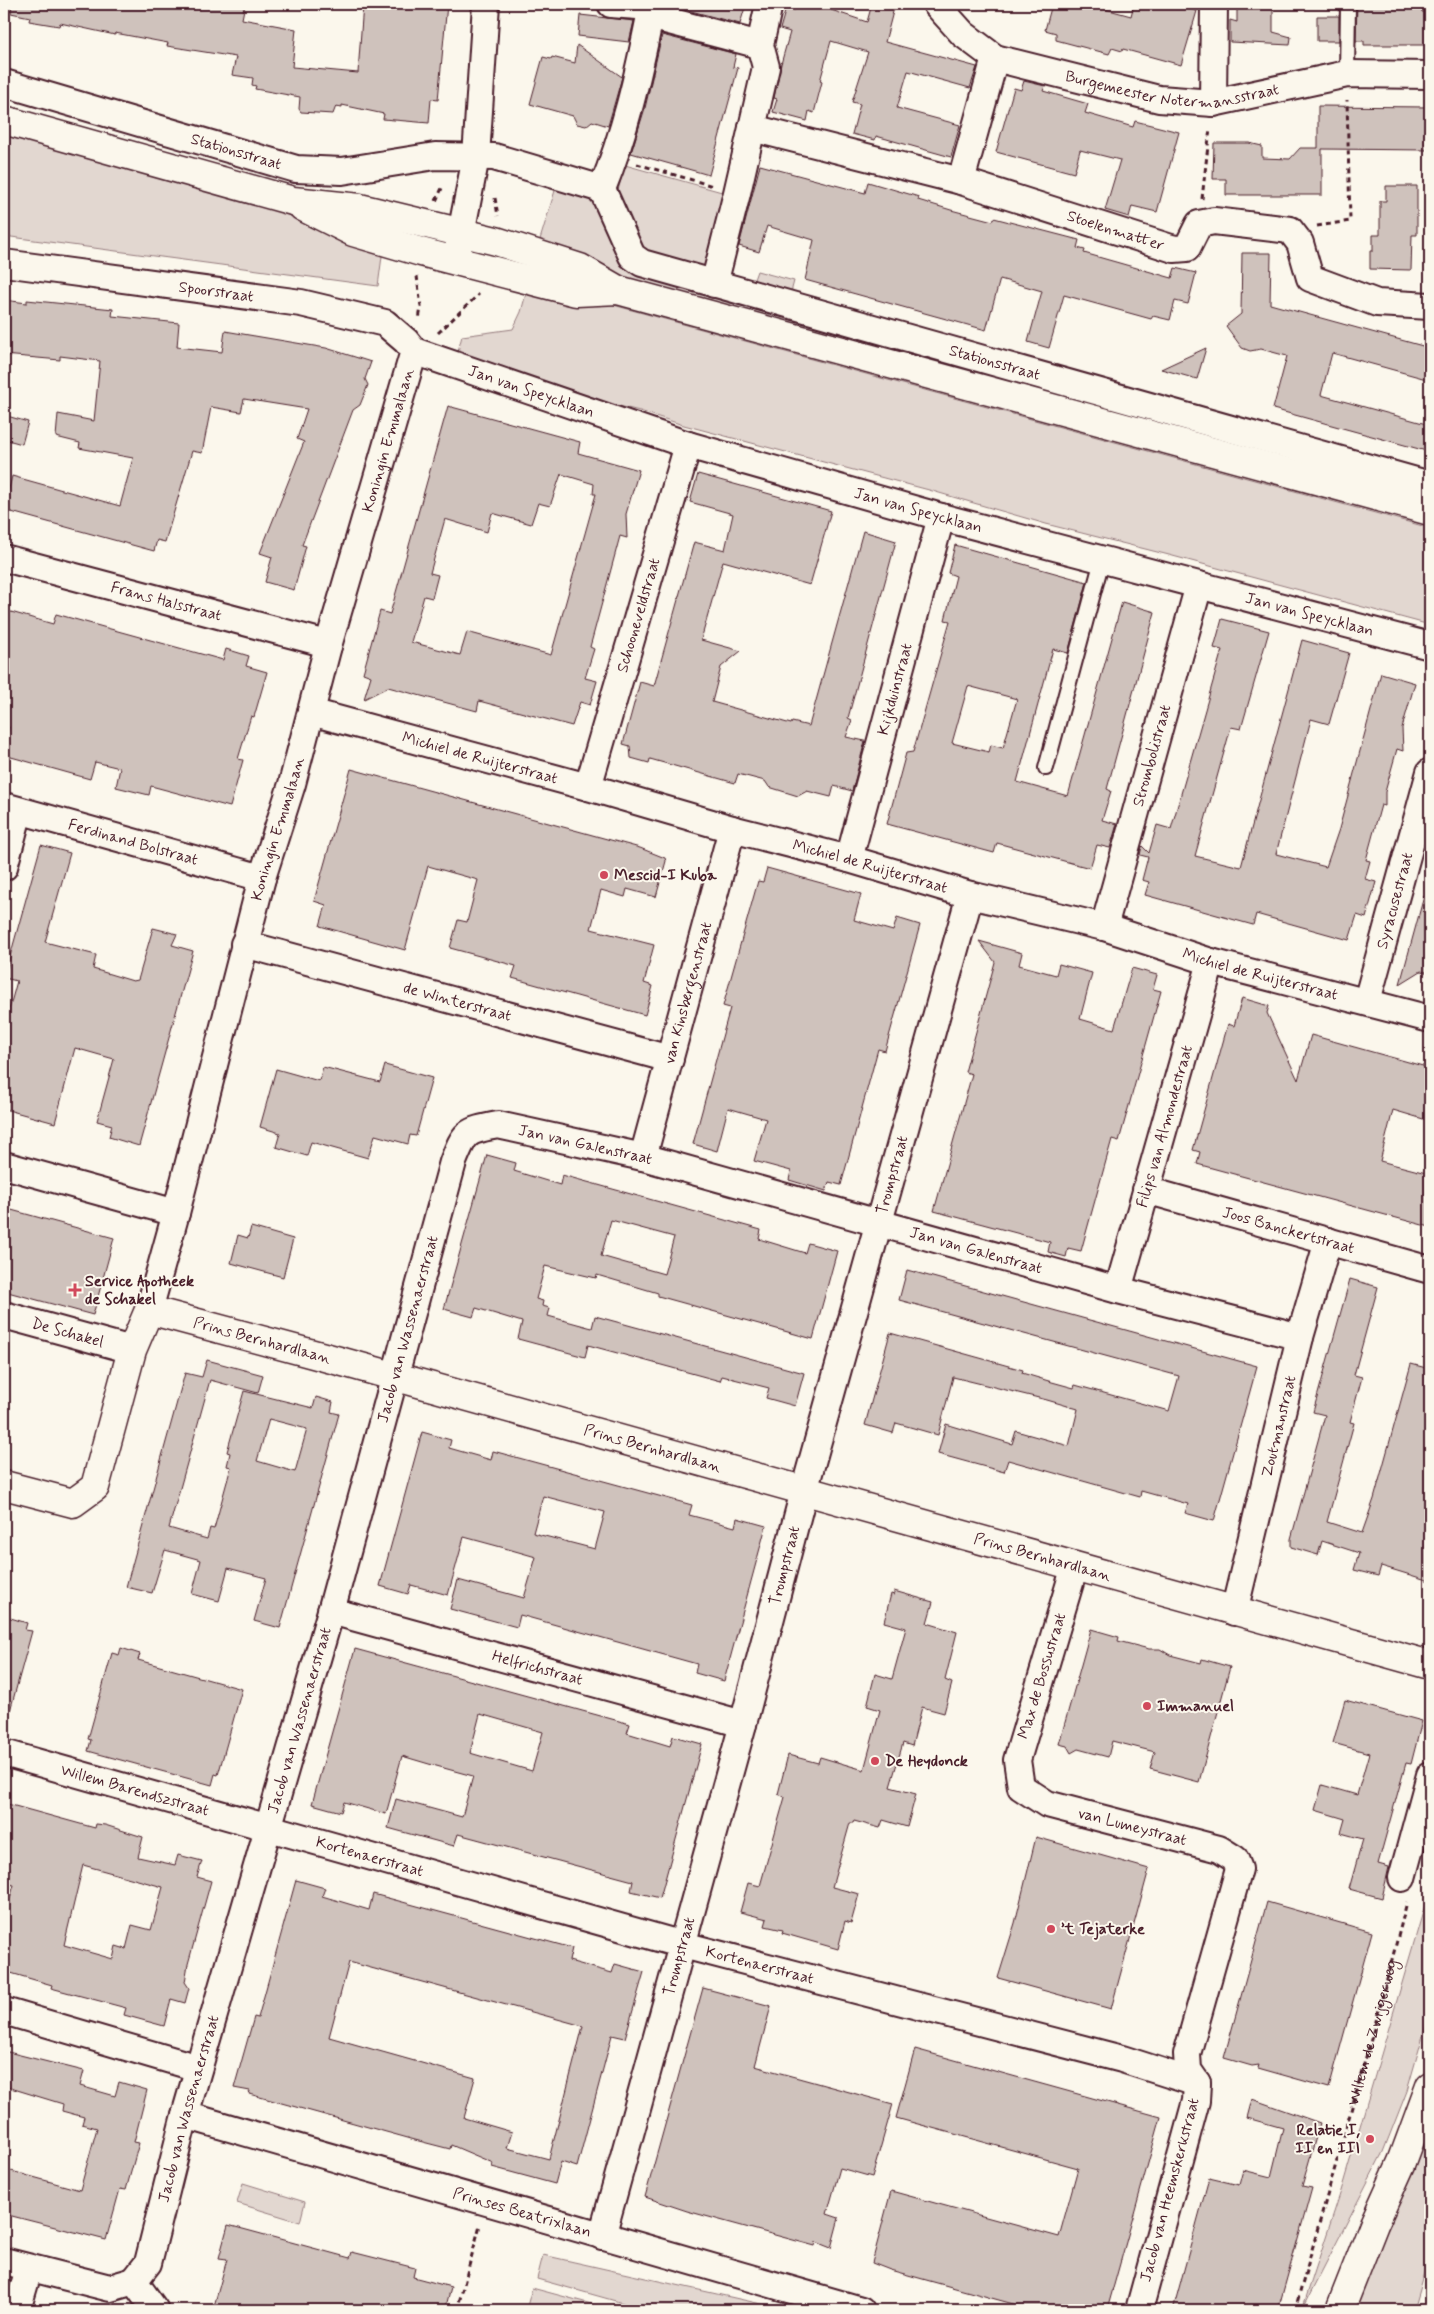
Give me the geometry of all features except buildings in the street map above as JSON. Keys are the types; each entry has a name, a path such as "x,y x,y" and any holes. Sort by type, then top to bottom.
{"street":[{"path":"459,246 476,157 486,4"},
{"path":"611,4 651,9 760,45"},
{"path":"714,284 766,67 760,45 769,4"},
{"name":"Burgemeester Notermansstraat","path":"936,4 963,34 995,58 1159,99 1213,103 1347,74 1430,75"},
{"path":"1213,103 1214,4"},
{"path":"602,189 615,157 634,96 651,9"},
{"path":"961,181 995,58"},
{"name":"Stationsstraat","path":"4,84 296,168 342,171 435,156 494,157 602,189 632,256 642,263 1430,484"},
{"name":"Stationsstraat","path":"4,120 293,201 322,218 353,232 421,252 459,246 576,292 618,290 1430,511"},
{"name":"Stoelenmatter","path":"752,128 961,181 1174,249 1187,248 1199,224"},
{"path":"1199,224 1214,221 1290,230 1300,243 1310,278 1377,303 1430,306"},
{"name":"Spoorstraat","path":"4,263 301,303 385,323 406,340 414,351"},
{"name":"Jan van Speycklaan","path":"414,351 688,445 941,518 1430,646"},
{"name":"Koningin Emmalaan","path":"149,1310 176,1213 262,878 292,784 328,646 414,351"},
{"name":"Schooneveldstraat","path":"588,787 688,445"},
{"name":"Kijkduinstraat","path":"849,859 941,518"},
{"name":"Frans Halsstraat","path":"4,558 316,641 328,646"},
{"name":"Strombolistraat","path":"1104,927 1199,585"},
{"name":"Michiel de Ruijterstraat","path":"311,712 588,787 732,829 849,859 970,895 1104,927 1211,962 1367,1001 1430,1019"},
{"name":"Syracusestraat","path":"1367,1001 1430,772"},
{"path":"4,867 12,808"},
{"name":"Ferdinand Bolstraat","path":"12,808 262,878"},
{"name":"van Kinsbergenstraat","path":"642,1157 732,829"},
{"name":"Trompstraat","path":"602,2236 743,1724 804,1491 970,895"},
{"name":"de Winterstraat","path":"244,944 670,1059"},
{"name":"Filips van Almondestraat","path":"1118,1290 1211,962"},
{"name":"Jan van Galenstraat","path":"477,1129 498,1125 642,1157 1118,1290 1300,1337"},
{"name":"Jacob van Wassenaerstraat","path":"134,2281 148,2263 198,2068 331,1611 453,1162 464,1136 477,1129"},
{"path":"4,1165 176,1213"},
{"name":"Joos Banckertstraat","path":"1146,1190 1430,1270"},
{"name":"Zoutmanstraat","path":"1234,1612 1300,1337 1328,1241"},
{"path":"4,1485 73,1503 95,1487 132,1350 149,1310"},
{"name":"Prins Bernhardlaan","path":"149,1310 1430,1665"},
{"name":"De Schakel","path":"4,1315 132,1350"},
{"name":"Max de Bossustraat","path":"1021,1787 1017,1760 1075,1566"},
{"name":"Helfrichstraat","path":"331,1611 743,1724"},
{"name":"Willem Barendszstraat","path":"4,1753 267,1828"},
{"path":"1405,1887 1430,1775"},
{"name":"van Lumeystraat","path":"1021,1787 1047,1804 1219,1849 1235,1859 1239,1869"},
{"name":"Kortenaerstraat","path":"267,1828 682,1945 1122,2059 1196,2083"},
{"name":"Jacob van Heemskerkstraat","path":"1139,2310 1196,2101 1196,2083 1188,2070 1187,2054 1239,1869"},
{"path":"4,2011 198,2068"},
{"path":"1340,2310 1374,2224 1402,2162 1430,2086"},
{"name":"Prinses Beatrixlaan","path":"185,2115 861,2310"},
{"path":"1324,2310 1374,2224"},
{"path":"4,2261 29,2269 110,2288 134,2281 155,2310"},
{"path":"17,2310 29,2269"}],"lane":[{"path":"1347,74 1348,4"},
{"path":"1046,768 1102,560"}],"path":[{"path":"1290,230 1350,221 1347,74"},
{"path":"1199,224 1213,103"},
{"path":"615,157 737,193"},
{"name":"Willem de Zwijgerweg","path":"1295,2310 1375,2025 1405,1887"},
{"path":"457,2310 486,2203"}],"shaded area":[{"path":"4,132 283,213 352,241 383,249 378,286 4,236"},
{"path":"625,165 729,194 706,265 703,267 645,255 617,194"},
{"path":"557,184 592,198 614,242 1430,491 1430,501 659,290 538,246"},
{"path":"757,271 794,281 790,296 752,285"},
{"path":"527,290 606,303 1430,528 1430,625 1046,524 929,490 680,424 640,411 593,400 457,355 462,336 513,329 521,312"},
{"path":"1430,1888 1430,2011 1407,2091 1383,2152 1302,2310 1341,2191"},
{"path":"1430,2117 1430,2252 1413,2310 1352,2310 1412,2172"},
{"path":"243,2183 305,2202 300,2222 237,2203"},
{"path":"543,2255 788,2310 648,2310 537,2279"},
{"path":"532,2288 614,2310 526,2310"}],"place":[{"name":"Mescid-I Kuba","path":"604,875"},
{"name":"Service Apotheek de Schakel","path":"75,1290"},
{"name":"Immanuel","path":"1147,1706"},
{"name":"De Heydonck","path":"875,1761"},
{"name":"’t Tejaterke","path":"1051,1929"},
{"name":"Relatie I, II en III","path":"1370,2139"}]}
